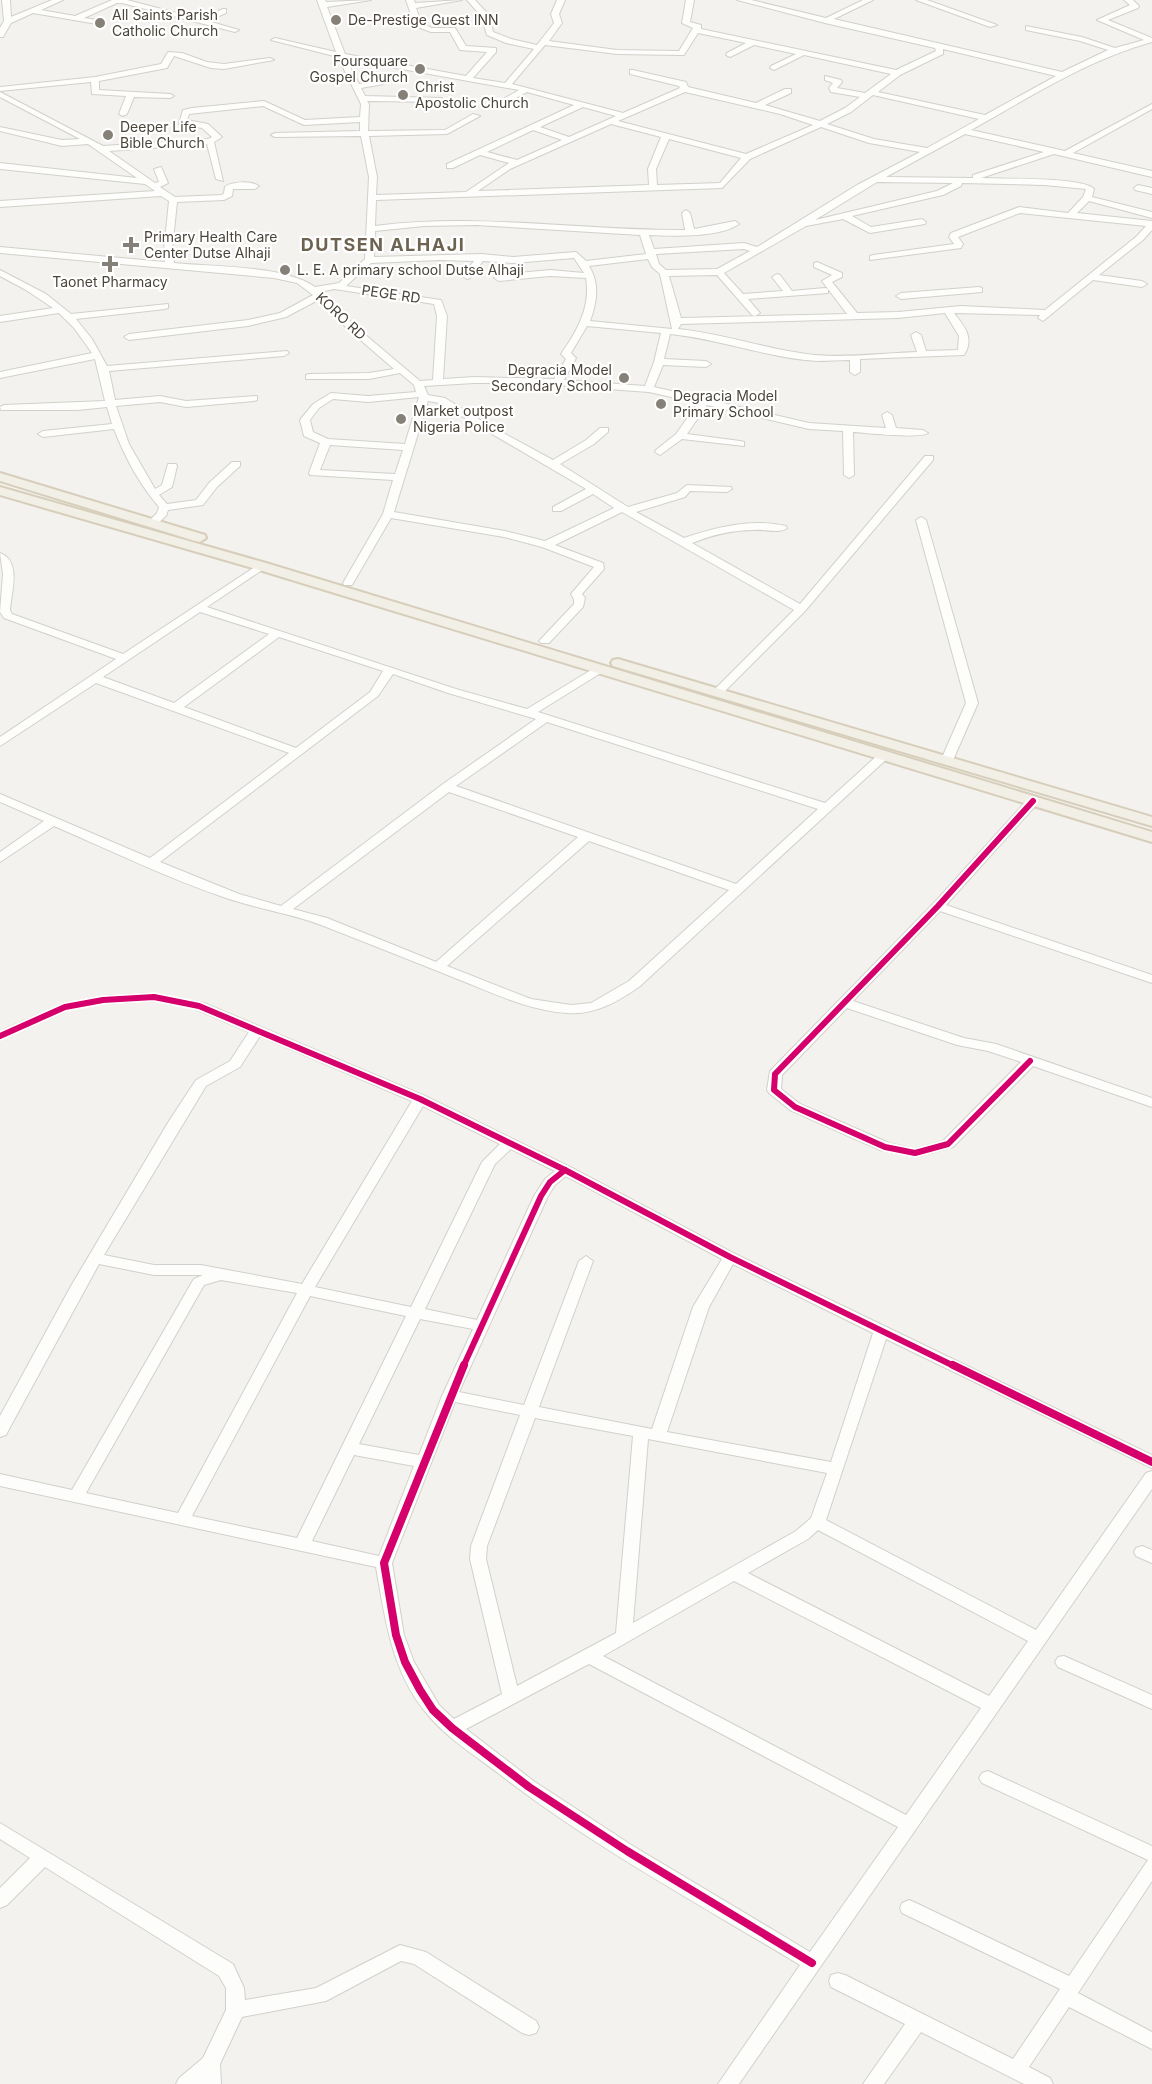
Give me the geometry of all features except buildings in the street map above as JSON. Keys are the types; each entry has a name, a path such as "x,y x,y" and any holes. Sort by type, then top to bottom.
{"main road":[{"path":"0,477 1152,822"},
{"path":"0,491 261,566 1152,837"}],"street":[{"path":"33,12 60,0"},
{"path":"78,18 118,0 235,30"},
{"path":"367,0 322,3 343,57 364,98 364,132 373,177 369,260"},
{"path":"458,0 411,3 418,24 431,30 452,30 464,48 493,50 467,80"},
{"path":"471,0 485,15 490,33 509,41 617,52 678,53 684,51 698,26 686,23 690,0"},
{"path":"507,85 543,45 558,23 555,14 561,0"},
{"path":"741,0 939,48 1063,75"},
{"path":"825,21 869,0"},
{"path":"920,0 993,25"},
{"path":"1128,0 1136,6 1101,20 1150,42"},
{"path":"201,21 223,11"},
{"path":"0,35 5,12 33,12 94,22"},
{"path":"1029,28 1082,39 1115,50"},
{"path":"696,30 897,73"},
{"path":"275,40 343,57 526,89 622,116"},
{"path":"730,55 753,42"},
{"path":"643,232 657,269 664,273 719,272 876,179 1063,75 1115,50 1150,42"},
{"path":"372,198 722,185 747,157 821,124 871,95 897,73 940,52 939,48"},
{"path":"774,68 803,53"},
{"path":"0,89 96,79 164,66 171,54 183,54 192,60 218,66 270,60"},
{"path":"633,72 683,84 684,89"},
{"path":"828,78 838,82 834,90 986,118"},
{"path":"96,79 95,92 170,96"},
{"path":"358,86 380,84"},
{"path":"508,99 526,89"},
{"path":"469,195 516,162 684,89 757,106 872,141 928,151"},
{"path":"757,106 788,91"},
{"path":"0,94 90,141 170,196"},
{"path":"123,114 130,94"},
{"path":"364,98 441,100"},
{"path":"101,149 210,141 218,136 205,126 182,122 186,112 264,102 304,123 365,119"},
{"path":"450,166 582,104"},
{"path":"1066,154 1152,106"},
{"path":"1139,114 1152,117"},
{"path":"275,135 447,132 476,116"},
{"path":"609,121 747,157"},
{"path":"531,127 568,139"},
{"path":"0,129 62,143 90,141"},
{"path":"585,132 639,129"},
{"path":"965,131 1152,174"},
{"path":"653,188 652,168 666,136"},
{"path":"210,141 220,179"},
{"path":"801,225 940,193 979,176 1054,151"},
{"path":"478,152 516,162"},
{"path":"440,163 463,169"},
{"path":"0,166 152,184 164,183 158,169"},
{"path":"876,179 1079,184 1090,189 1087,198 1071,215"},
{"path":"0,204 170,196 224,197 229,194 228,189 231,186 255,186"},
{"path":"1138,188 1152,191"},
{"path":"170,196 168,250 170,265"},
{"path":"1087,198 1152,215"},
{"path":"677,321 918,314 961,309 1044,317 1140,238 1152,224 1016,211 954,235 958,246 873,258"},
{"path":"686,213 690,230"},
{"path":"845,216 870,230 922,222"},
{"path":"371,229 413,222 447,222 643,232 718,229 735,224"},
{"path":"1140,238 1152,240"},
{"path":"583,264 652,254 744,246 758,250"},
{"name":"KORO RD","path":"0,250 274,275 300,281 403,370 422,392"},
{"path":"129,337 248,323 283,315 316,293 346,282 369,260 482,257 521,260 573,254 590,276 591,303 578,337 566,354 571,358 558,381"},
{"path":"467,276 482,257"},
{"path":"817,265 839,275 827,280 827,283 853,315"},
{"path":"719,272 755,313"},
{"path":"0,273 33,288 64,314 98,355 118,426 152,494 164,507"},
{"path":"499,278 550,273 590,276"},
{"path":"649,389 677,321 664,273"},
{"path":"777,277 789,294"},
{"path":"1091,277 1142,284"},
{"name":"PEGE RD","path":"336,287 438,302 442,316 438,382"},
{"path":"918,314 899,293 979,290"},
{"path":"741,297 825,291"},
{"path":"0,319 165,306"},
{"path":"584,323 708,336 759,349 812,358 963,352 964,333 946,310"},
{"path":"916,335 923,355"},
{"path":"103,369 284,353"},
{"path":"1,377 98,355"},
{"path":"855,357 855,372"},
{"path":"659,362 706,364"},
{"path":"309,377 369,376 403,370"},
{"path":"410,447 326,442 308,434 305,424 307,415 327,397 368,399 422,392 438,382 496,379 558,381 649,389 705,400 784,422 848,430 923,434"},
{"path":"348,583 388,514 410,447 422,392"},
{"path":"422,392 442,400 481,425 553,464 592,490 801,609"},
{"path":"4,408 78,407 160,399 198,403 254,398"},
{"path":"660,452 680,436 705,400"},
{"path":"887,415 892,433"},
{"path":"44,434 118,426"},
{"path":"553,464 590,442 604,430"},
{"path":"848,430 849,476"},
{"path":"680,436 740,444"},
{"path":"326,442 314,473 401,477"},
{"path":"718,692 801,609 929,458"},
{"path":"164,507 199,503 213,485 236,464"},
{"path":"152,494 167,487 172,466"},
{"path":"546,545 625,509 681,495 687,488 727,489"},
{"path":"557,509 592,490"},
{"path":"152,523 162,514 164,507"},
{"path":"388,514 460,525 546,545 595,563 600,567 576,594 580,598 579,605 545,641"},
{"path":"921,520 972,703 947,760"},
{"path":"684,542 710,532 737,526 782,528"},
{"path":"0,556 5,561 9,573 5,613 16,620 124,658"},
{"path":"0,742 261,566"},
{"path":"199,608 452,691 827,807"},
{"path":"0,626 16,620"},
{"path":"175,708 278,633"},
{"path":"151,863 374,694 390,669"},
{"path":"529,713 600,669"},
{"path":"94,678 297,752"},
{"path":"283,910 447,787 544,719"},
{"path":"0,798 235,897 322,921 527,1002 576,1010 594,1008 611,1001 634,984 884,756"},
{"path":"447,787 738,889"},
{"path":"1030,1061 948,1144 915,1153 885,1147 795,1107 774,1090 775,1074 938,906 1033,801"},
{"path":"0,858 52,821"},
{"path":"438,968 588,835"},
{"path":"938,906 1152,979"},
{"path":"0,1036 65,1007 128,998 154,997 188,1003 420,1099 565,1170 730,1257 881,1332 1152,1462"},
{"path":"845,1003 962,1042 991,1047 1149,1097"},
{"path":"0,1431 95,1258 201,1083 235,1064 257,1030"},
{"path":"183,1518 306,1290 420,1099"},
{"path":"302,1545 489,1162 509,1143"},
{"path":"565,1170 550,1182 541,1196 481,1326 450,1396 384,1563 396,1635 405,1662 433,1710 452,1728 529,1787 627,1851 812,1963"},
{"path":"658,1434 701,1307 730,1257"},
{"path":"95,1258 154,1270 201,1270 481,1326"},
{"path":"511,1696 478,1559 479,1546 586,1261"},
{"path":"76,1496 199,1282 208,1277 220,1275"},
{"path":"452,1728 589,1656 735,1574 802,1535 817,1522 824,1507 881,1332"},
{"path":"450,1396 835,1468"},
{"path":"624,1635 642,1431"},
{"path":"348,1448 424,1462"},
{"path":"728,2084 1152,1477"},
{"path":"0,1480 384,1563"},
{"path":"817,1522 1040,1639"},
{"path":"735,1574 993,1706"},
{"path":"589,1656 910,1825"},
{"path":"1064,1662 1152,1702"},
{"path":"988,1778 1152,1854"},
{"path":"0,1830 226,1970 235,1988 236,2010 210,2064 186,2084"},
{"path":"0,1900 43,1857"},
{"path":"1017,2069 1152,1866"},
{"path":"909,1908 1069,1991 1152,2041"},
{"path":"236,2010 319,1995 400,1953 418,1958 529,2027"},
{"path":"838,1981 1043,2084"},
{"path":"873,2084 918,2020"},
{"path":"210,2064 211,2084"}],"cycle path":[{"path":"1030,1061 948,1144 915,1153 885,1147 795,1107 774,1090 775,1074 938,906 1033,801"},
{"path":"0,1036 65,1007 103,1000 154,997 199,1006 420,1099 565,1170 730,1257 1152,1462"},
{"path":"565,1170 550,1182 541,1196 450,1396 384,1563 396,1635 405,1662 420,1690 433,1710 452,1728 529,1787 627,1851 812,1963"}],"place":[{"name":"De-Prestige Guest INN","path":"336,20"},
{"name":"All Saints Parish Catholic Church","path":"100,23"},
{"name":"Foursquare Gospel Church","path":"420,69"},
{"name":"Christ Apostolic Church","path":"403,95"},
{"name":"Deeper Life Bible Church","path":"108,135"},
{"name":"Primary Health Care Center Dutse Alhaji","path":"131,245"},
{"name":"Taonet Pharmacy","path":"110,264"},
{"name":"L. E. A primary school Dutse Alhaji","path":"285,270"},
{"name":"Degracia Model Secondary School","path":"624,378"},
{"name":"Degracia Model Primary School","path":"661,404"},
{"name":"Market outpost Nigeria Police","path":"401,419"}],"district":[{"name":"DUTSEN ALHAJI","path":"383,245"}]}
